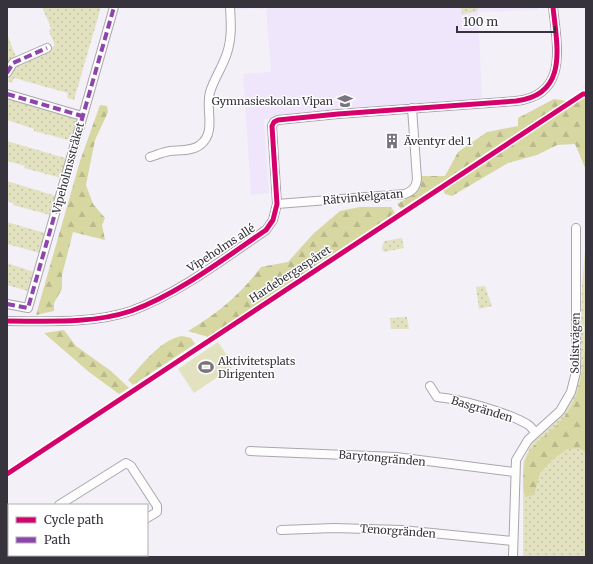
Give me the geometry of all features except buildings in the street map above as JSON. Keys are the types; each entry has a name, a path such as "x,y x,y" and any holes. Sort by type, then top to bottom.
{"street":[{"name":"Vipeholmsstråket","path":"7,304 28,308 114,7"},
{"path":"150,157 169,151 199,146 206,140 210,127 208,102 210,92 227,53 231,37 230,7"},
{"name":"Vipeholms allé","path":"7,321 71,321 130,311 191,280 266,230 273,220 277,204 272,126 274,122 295,117 516,101 536,96 548,87 553,80 557,60 553,7"},
{"path":"7,73 13,63 47,48"},
{"path":"7,94 82,116"},
{"name":"Rätvinkelgatan","path":"277,204 405,194 411,191 416,185 417,180 412,108"},
{"name":"Solistvägen","path":"513,557 514,472 516,460 519,452 536,433 560,411 571,392 576,372 576,228"},
{"name":"Basgränden","path":"430,386 437,397 477,406 505,415 528,424 536,433"},
{"name":"Barytongränden","path":"250,451 396,457 514,472"},
{"path":"61,504 126,463 131,466 157,506 157,512 148,517"},
{"name":"Tenorgränden","path":"281,530 334,528 402,530 513,541"}],"shaded area":[{"name":"Gymnasieskolan Vipan","path":"230,7 538,7 538,10 478,12 482,98 264,119 269,193 251,195 243,74 271,72 266,8 230,10"}],"green space":[{"path":"42,7 101,7 74,100 67,98 68,93 14,78 12,83 8,81 11,73 20,62 55,46 49,31 51,28"},
{"path":"461,7 479,7 476,12 462,14"},
{"path":"7,34 16,57 7,65"},
{"path":"586,95 586,170 575,144 557,145 537,155 508,163 452,196 445,194 443,189"},
{"path":"7,99 76,118 77,122 72,141 34,131 34,129 7,120"},
{"path":"554,99 566,101 401,209 397,204 416,193 421,186 416,176 445,176 458,152 487,132 518,126 518,118"},
{"path":"100,105 107,106 108,112 95,140 86,185 93,204 105,218 102,225 105,240 73,232 62,275 62,289 54,303 54,311 36,315 80,161"},
{"path":"7,141 65,158 66,161 61,178 24,168 25,166 7,161"},
{"path":"7,181 56,196 50,215 13,205 13,203 7,201"},
{"path":"360,207 391,207 395,213 208,337 188,331 228,303 237,295 261,267 288,262 313,234 340,211"},
{"path":"7,222 45,233 40,253 7,244"},
{"path":"402,238 404,248 384,252 382,249 384,241"},
{"path":"586,239 586,557 523,557 523,462 532,443 563,415 573,397 580,373 582,286"},
{"path":"7,263 34,272 28,291 7,285"},
{"path":"586,269 586,452 579,448 567,449 552,460 540,473 534,495 526,497 524,493 523,478 527,456 534,446 561,421 567,413 576,397 581,378 585,347"},
{"path":"485,286 492,306 479,309 476,287"},
{"path":"407,317 409,329 391,329 390,318"},
{"path":"64,330 76,346 111,371 129,388 119,394 89,372 44,333"},
{"path":"182,336 191,338 195,344 133,385 128,380 159,347 174,338"},
{"name":"Aktivitetsplats Dirigenten","path":"218,342 234,366 194,393 178,369"}],"marked path":[{"path":"7,304 28,308 114,7"},
{"path":"7,73 13,63 47,48"},
{"path":"7,94 82,116"}],"cycle path":[{"path":"7,321 85,320 131,311 149,304 184,285 266,230 273,220 277,204 272,126 274,122 278,120 338,114 516,101 533,97 545,89 552,79 556,66 557,52 553,7"},
{"name":"Hardebergaspåret","path":"7,474 583,94 586,94"}],"place":[{"name":"Gymnasieskolan Vipan","path":"345,101"},
{"name":"Äventyr del 1","path":"392,141"},
{"name":"Aktivitetsplats Dirigenten","path":"206,367"}]}
